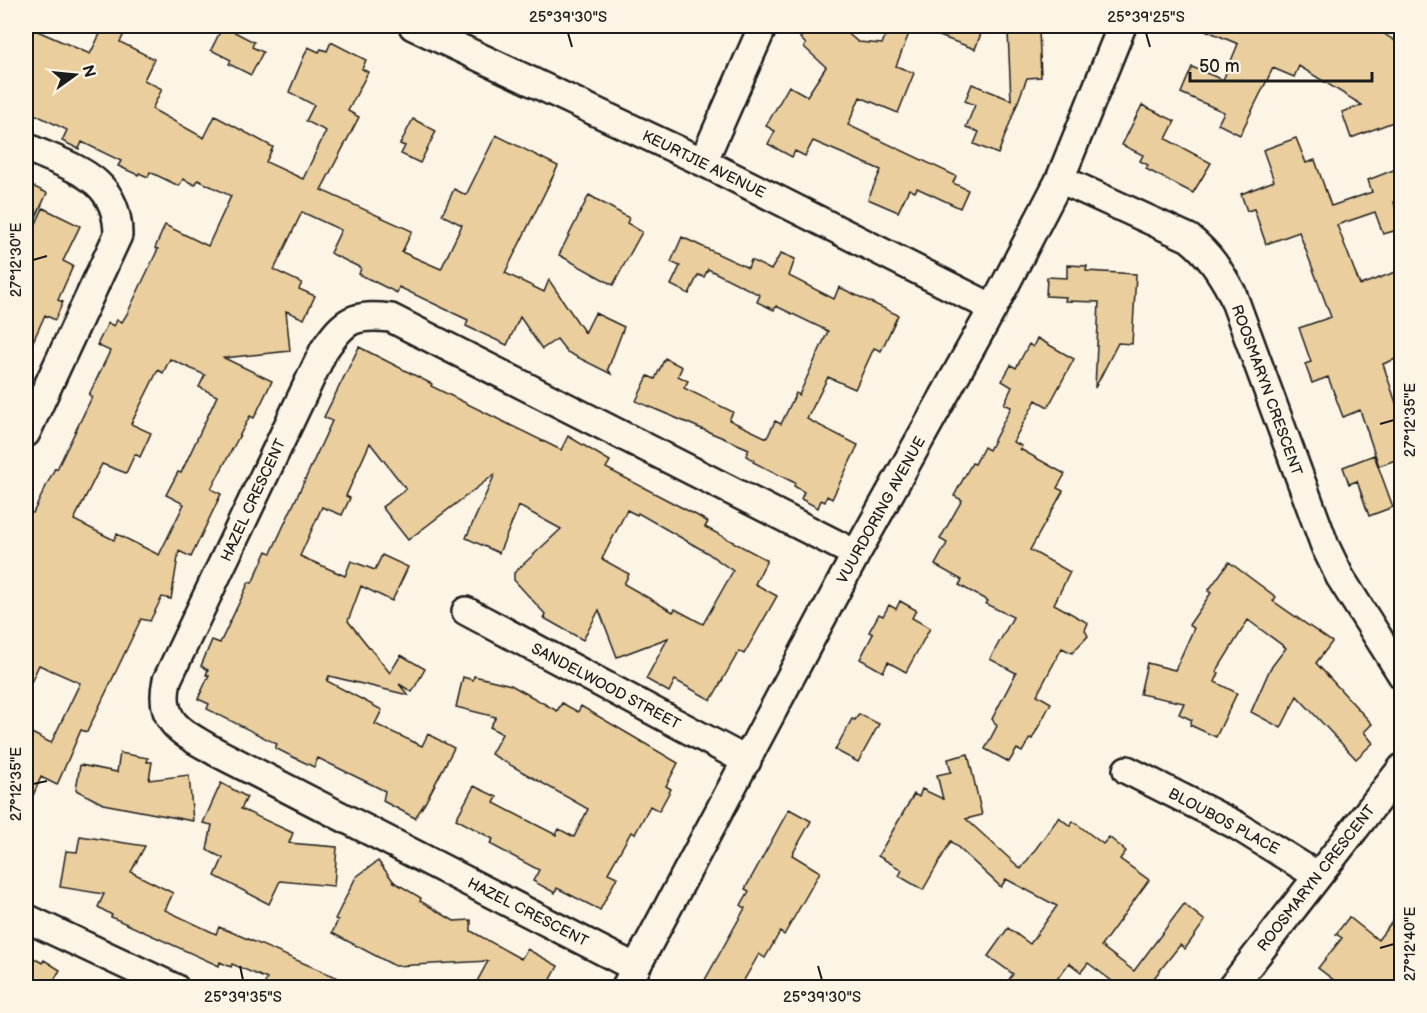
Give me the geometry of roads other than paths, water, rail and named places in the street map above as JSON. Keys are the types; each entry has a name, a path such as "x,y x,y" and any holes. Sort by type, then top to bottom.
{"street":[{"name":"KEURTJIE AVENUE","path":"413,26 703,162 993,308"},
{"path":"703,162 763,26"},
{"name":"VUURDORING AVENUE","path":"631,978 856,554 993,308 1060,179 1122,26"},
{"path":"26,147 102,184 111,196 118,219 118,235 26,434"},
{"name":"ROOSMARYN CRESCENT","path":"1060,179 1189,238 1206,251 1218,267 1232,293 1325,546 1340,578 1401,675"},
{"name":"HAZEL CRESCENT","path":"631,978 216,752 179,730 167,714 164,701 167,680 324,350 347,321 359,317 391,318 856,554"},
{"name":"SANDELWOOD STREET","path":"466,611 747,761"},
{"name":"ROOSMARYN CRESCENT","path":"1231,987 1401,768"},
{"name":"BLOUBOS PLACE","path":"1127,770 1246,830 1318,876"},
{"path":"26,918 175,987"}]}
